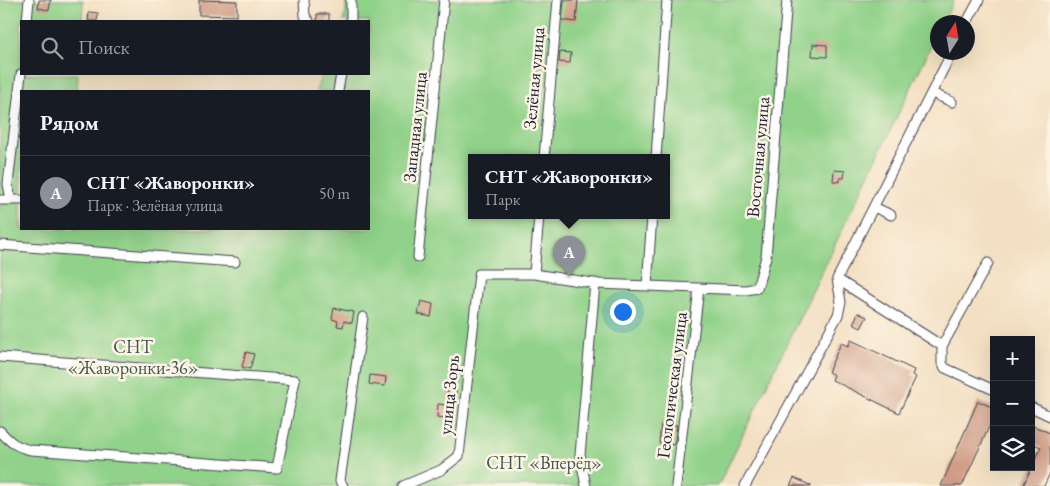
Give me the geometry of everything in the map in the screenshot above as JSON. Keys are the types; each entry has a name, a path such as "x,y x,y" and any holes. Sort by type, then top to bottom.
{"street":[{"path":"27,20 29,0"},
{"path":"304,0 305,16 308,20"},
{"path":"351,0 351,20"},
{"name":"Западная улица","path":"418,257 444,0"},
{"name":"Зелёная улица","path":"544,154 558,0"},
{"path":"656,154 667,0"},
{"name":"Восточная улица","path":"699,288 757,288 766,257 787,0"},
{"path":"972,15 979,0"},
{"path":"744,486 838,315 841,302 837,279 948,60"},
{"path":"11,200 8,184 21,75"},
{"path":"338,90 341,75"},
{"path":"932,93 952,102"},
{"path":"0,200 20,200"},
{"path":"874,207 891,215"},
{"path":"539,219 534,274 595,283 699,288"},
{"path":"647,286 652,219"},
{"path":"0,245 235,262"},
{"path":"988,263 942,346 942,363 945,368 990,388"},
{"name":"улица Зорь","path":"403,486 441,470 459,456 479,274 534,274"},
{"path":"837,279 942,346"},
{"path":"586,486 580,455 595,283"},
{"name":"Геологическая улица","path":"676,486 699,288"},
{"path":"343,486 340,481 363,317"},
{"path":"0,357 296,380 277,468 38,451 19,448 10,442 0,431"},
{"path":"1035,409 1050,416"}],"green space":[{"path":"0,0 83,0 82,20 20,20 20,75 78,75 77,90 20,90 20,230 370,230 370,90 316,90 322,75 370,75 370,20 343,20 346,12 346,0 954,0 946,15 930,15 930,48 718,486 0,486"}],"building":[{"path":"39,0 51,0 49,10 38,8"},
{"path":"199,0 237,1 237,16 199,15"},
{"path":"564,0 578,0 576,22 562,20"},
{"path":"89,12 98,13 97,20 88,20"},
{"path":"317,14 329,14 329,20 317,20"},
{"path":"813,44 827,45 827,57 812,56"},
{"path":"560,52 571,53 570,63 559,62"},
{"path":"834,170 845,171 844,178 840,178 840,182 833,181"},
{"path":"421,301 433,304 431,317 418,314"},
{"path":"334,308 354,312 352,323 344,321 343,327 337,326 338,321 332,319"},
{"path":"858,313 867,317 861,328 853,324"},
{"path":"851,340 914,370 912,375 916,377 899,413 832,380 834,375 828,372 841,343 848,346"},
{"path":"246,352 254,354 250,369 242,367"},
{"path":"370,375 386,377 385,386 369,384"},
{"path":"448,389 456,389 456,399 447,399"},
{"path":"978,401 990,406 990,425 962,486 941,486"},
{"path":"438,404 447,405 445,418 437,417"},
{"path":"661,424 677,425 674,445 659,443"},
{"path":"1035,427 1050,433 1050,473 1044,486 1023,486 1030,471 1035,471 1035,460 1041,447 1035,445"},
{"path":"794,478 812,486 790,486"}],"place":[{"name":"СНТ «Жаворонки»","path":"569,277"}],"park label":[{"name":"СНТ «Жаворонки-36»","path":"133,357"},
{"name":"СНТ «Вперёд»","path":"544,463"}]}
